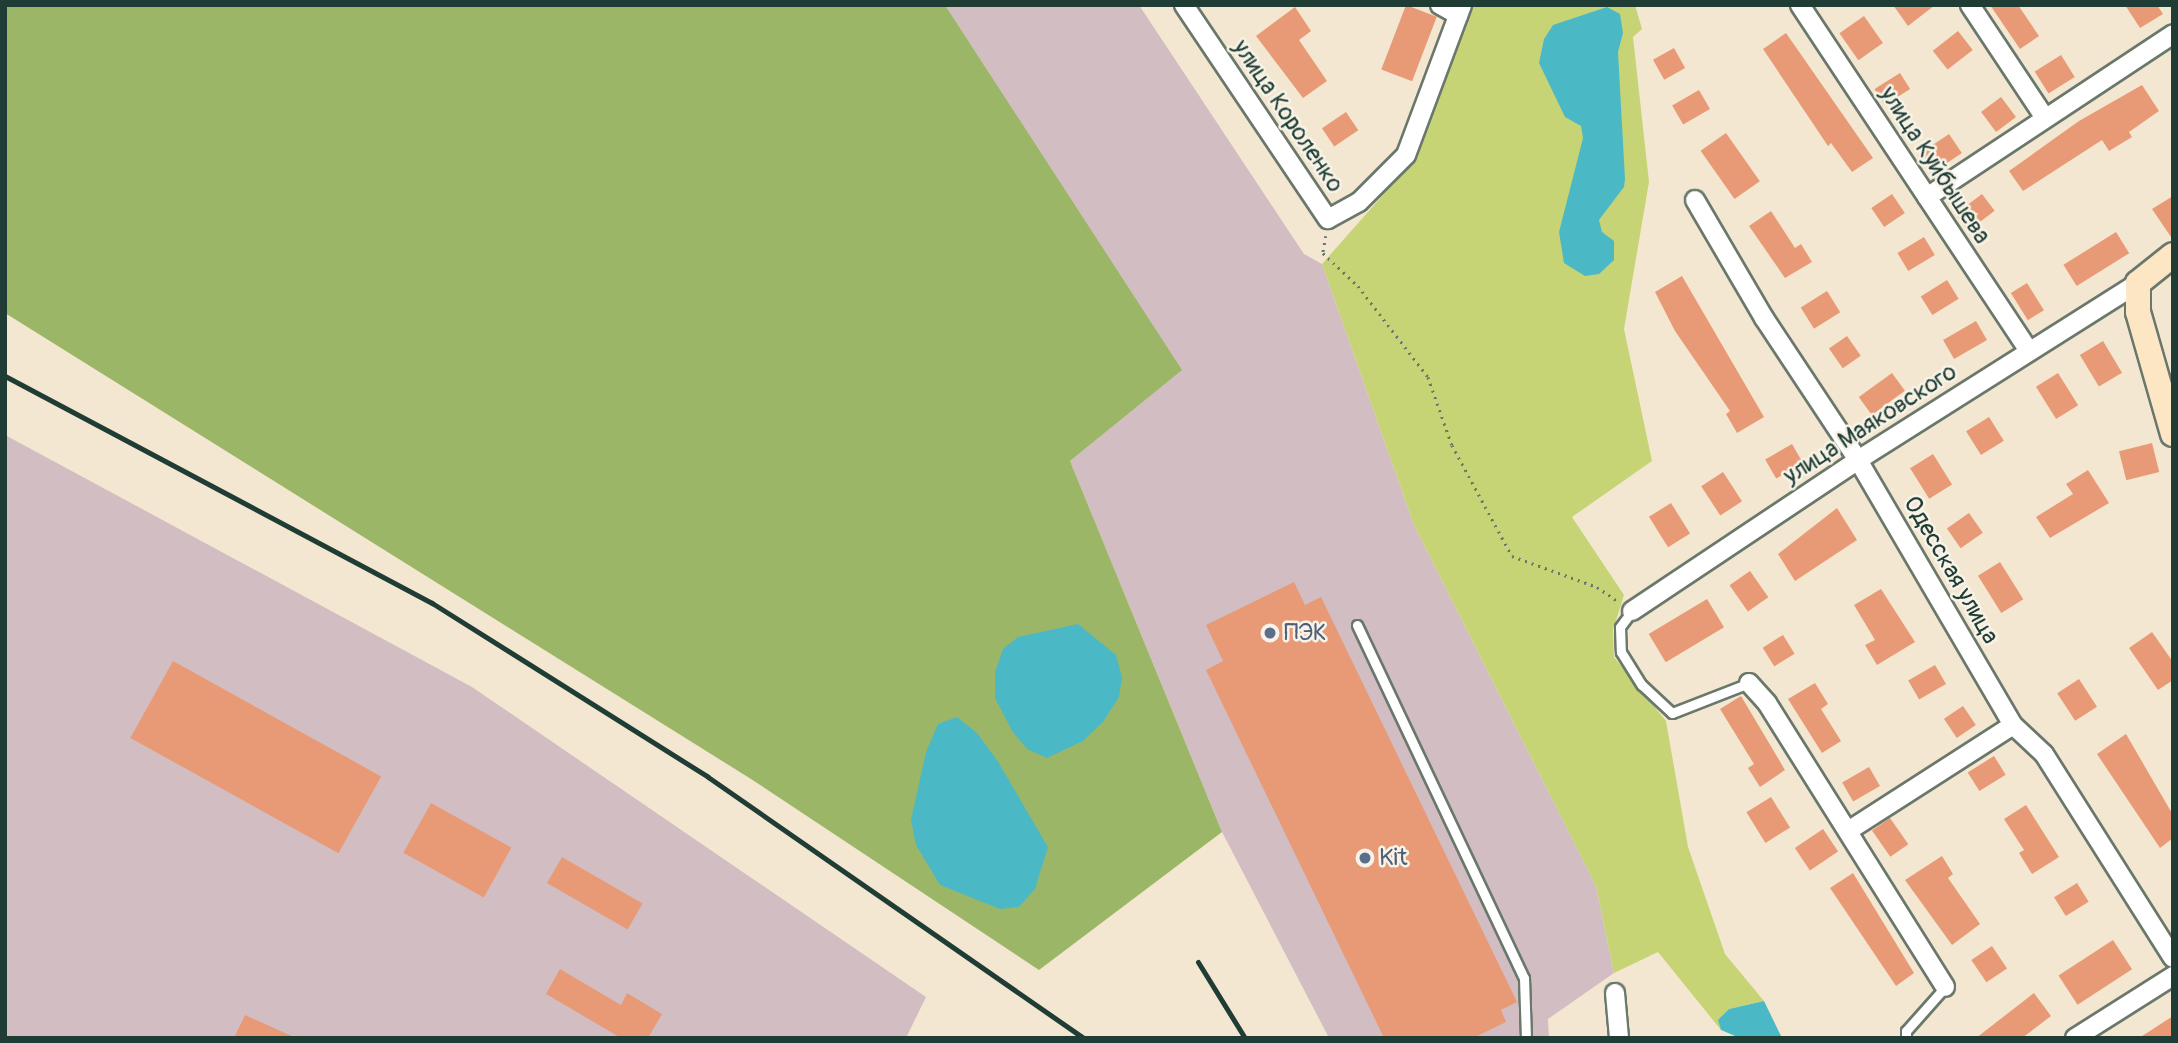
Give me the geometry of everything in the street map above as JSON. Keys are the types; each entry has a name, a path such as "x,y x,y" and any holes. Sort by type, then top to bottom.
{"main road":[{"path":"2173,255 2138,283 2138,312 2173,434"}],"street":[{"name":"улица Короленко","path":"1184,5 1328,219"},
{"path":"1328,219 1359,202 1406,155 1460,10 1440,5"},
{"name":"улица Куйбышева","path":"1800,5 2029,351"},
{"path":"1970,5 2043,116"},
{"path":"1927,197 2043,116 2173,34"},
{"name":"Одесская улица","path":"1695,200 1764,318 1858,460 2013,724 2044,754 2173,958"},
{"name":"улица Маяковского","path":"1632,611 1858,460 2138,283"},
{"path":"1749,683 1767,703 1945,987"},
{"path":"1849,831 2013,724"},
{"path":"2075,1038 2173,976"},
{"path":"1615,993 1619,1038"}],"lane":[{"path":"1632,611 1620,627 1621,652 1642,685 1672,713 1749,683"},
{"path":"1357,625 1524,978 1526,1038"},
{"path":"1906,1038 1906,1031 1945,987"}],"path":[{"path":"1328,219 1323,253 1357,286 1427,377 1452,445 1512,556 1597,587 1632,611"}],"shaded area":[{"path":"945,5 1139,5 1304,254 1322,264 1414,525 1596,886 1614,973 1548,1019 1549,1038 1329,1038 1222,832 1070,461 1181,370"},
{"path":"5,435 472,687 926,997 906,1038 5,1038"}],"green space":[{"path":"5,5 945,5 1182,370 1070,461 1222,832 1039,970 751,779 5,313"},
{"path":"1471,5 1635,5 1642,29 1633,37 1649,182 1624,329 1652,461 1572,517 1624,595 1613,630 1614,657 1666,721 1688,847 1725,954 1764,1001 1729,1009 1719,1020 1721,1030 1658,952 1614,973 1596,886 1414,525 1322,264 1412,162"}],"water":[{"path":"1607,7 1620,14 1623,33 1618,52 1625,179 1624,187 1599,220 1602,232 1614,241 1614,260 1599,274 1585,276 1564,263 1559,232 1583,138 1581,126 1565,117 1539,63 1544,39 1553,25"},
{"path":"1078,624 1116,655 1122,677 1119,697 1103,722 1083,741 1047,758 1027,749 1012,731 995,698 995,672 1003,649 1018,637"},
{"path":"957,717 977,733 997,760 1048,847 1035,889 1019,907 1000,909 940,885 916,845 911,820 926,752 938,724"},
{"path":"1764,1001 1782,1038 1740,1038 1721,1030 1718,1020 1729,1009"}],"building":[{"path":"1406,5 1437,17 1412,81 1381,69"},
{"path":"1893,5 1935,5 1908,26"},
{"path":"1990,5 2018,5 2039,36 2020,49"},
{"path":"2125,5 2157,5 2163,14 2140,28"},
{"path":"1295,7 1311,31 1299,40 1327,81 1303,98 1256,36"},
{"path":"1864,16 1883,43 1858,60 1839,33"},
{"path":"1958,31 1973,50 1948,70 1933,51"},
{"path":"1786,33 1873,158 1852,172 1831,143 1828,146 1763,49"},
{"path":"1674,48 1685,68 1664,80 1653,60"},
{"path":"2061,55 2075,77 2048,93 2035,71"},
{"path":"1900,73 1910,89 1885,105 1875,89"},
{"path":"2142,85 2159,111 2129,132 2132,137 2109,151 2102,140 2023,191 2009,171 2079,121"},
{"path":"1699,90 1710,109 1683,125 1672,106"},
{"path":"2001,97 2016,117 1996,132 1981,112"},
{"path":"1346,112 1358,130 1334,146 1322,128"},
{"path":"1726,133 1760,181 1734,199 1701,151"},
{"path":"1949,134 1962,153 1931,174 1918,155"},
{"path":"1892,194 1905,213 1884,227 1871,208"},
{"path":"1982,194 1995,211 1968,231 1956,214"},
{"path":"2173,196 2173,240 2152,209"},
{"path":"1771,211 1795,248 1801,244 1812,262 1785,278 1749,226"},
{"path":"2116,232 2129,253 2077,286 2063,265"},
{"path":"1924,237 1935,255 1908,271 1897,253"},
{"path":"1682,276 1764,417 1737,433 1726,414 1730,411 1675,331 1655,292"},
{"path":"1947,280 1959,299 1932,315 1921,296"},
{"path":"2027,283 2044,310 2028,320 2011,293"},
{"path":"1827,291 1840,312 1814,329 1801,307"},
{"path":"1976,321 1987,340 1954,359 1943,340"},
{"path":"1847,336 1861,356 1843,368 1829,349"},
{"path":"2103,341 2122,373 2099,387 2080,355"},
{"path":"1892,373 1905,391 1872,415 1859,397"},
{"path":"2058,373 2078,405 2056,419 2036,387"},
{"path":"1989,417 2004,441 1981,455 1966,431"},
{"path":"2152,443 2159,472 2126,480 2119,451"},
{"path":"1792,444 1803,463 1776,479 1765,460"},
{"path":"1933,454 1952,485 1929,499 1910,468"},
{"path":"2088,470 2109,503 2050,538 2036,517 2073,494 2066,484"},
{"path":"1723,472 1742,501 1720,516 1701,486"},
{"path":"1671,503 1690,534 1668,547 1649,517"},
{"path":"1837,508 1857,540 1795,581 1778,554"},
{"path":"1969,513 1983,533 1961,548 1947,528"},
{"path":"2000,562 2023,599 2001,613 1978,576"},
{"path":"1750,571 1768,597 1748,612 1730,585"},
{"path":"1294,582 1305,605 1321,597 1517,1002 1501,1010 1506,1022 1473,1038 1384,1038 1206,670 1223,661 1206,625"},
{"path":"1881,589 1915,642 1877,665 1865,645 1875,640 1854,605"},
{"path":"1707,599 1724,627 1666,662 1649,634"},
{"path":"2152,632 2173,662 2173,680 2158,690 2129,648"},
{"path":"1783,635 1795,654 1774,666 1763,648"},
{"path":"173,661 381,776 338,853 130,738"},
{"path":"1935,665 1946,684 1919,700 1908,680"},
{"path":"2079,679 2097,707 2075,721 2057,693"},
{"path":"1815,683 1828,704 1821,709 1841,741 1822,753 1788,699"},
{"path":"1741,696 1785,770 1760,787 1748,768 1754,764 1720,709"},
{"path":"1963,706 1976,725 1957,738 1944,719"},
{"path":"2126,734 2173,815 2173,838 2160,848 2097,754"},
{"path":"1994,756 2006,775 1979,791 1968,772"},
{"path":"1869,767 1880,786 1853,802 1842,783"},
{"path":"1771,797 1790,828 1765,843 1746,812"},
{"path":"431,803 511,848 484,897 403,853"},
{"path":"2026,805 2059,857 2032,874 2019,853 2024,850 2004,819"},
{"path":"1890,818 1908,844 1890,857 1872,831"},
{"path":"1823,829 1838,851 1810,870 1795,848"},
{"path":"1942,856 1953,874 1948,878 1980,924 1952,945 1905,880"},
{"path":"562,857 643,904 628,929 547,883"},
{"path":"1853,873 1914,973 1896,986 1830,888"},
{"path":"2077,883 2089,902 2066,916 2054,897"},
{"path":"2113,940 2132,969 2078,1005 2058,975"},
{"path":"1992,946 2007,968 1986,982 1971,960"},
{"path":"560,969 621,1005 627,993 662,1014 648,1038 621,1038 546,994"},
{"path":"2034,993 2051,1016 2022,1038 1976,1038"},
{"path":"245,1015 296,1038 234,1038"},
{"path":"2173,1016 2173,1038 2139,1038"}],"railway":[{"path":"5,376 432,603 708,777 1084,1038"},
{"path":"1198,962 1245,1038"},
{"path":"916,1038 968,1038"}],"place":[{"name":"ПЭК","path":"1270,633"},
{"name":"Kit","path":"1365,858"}]}
